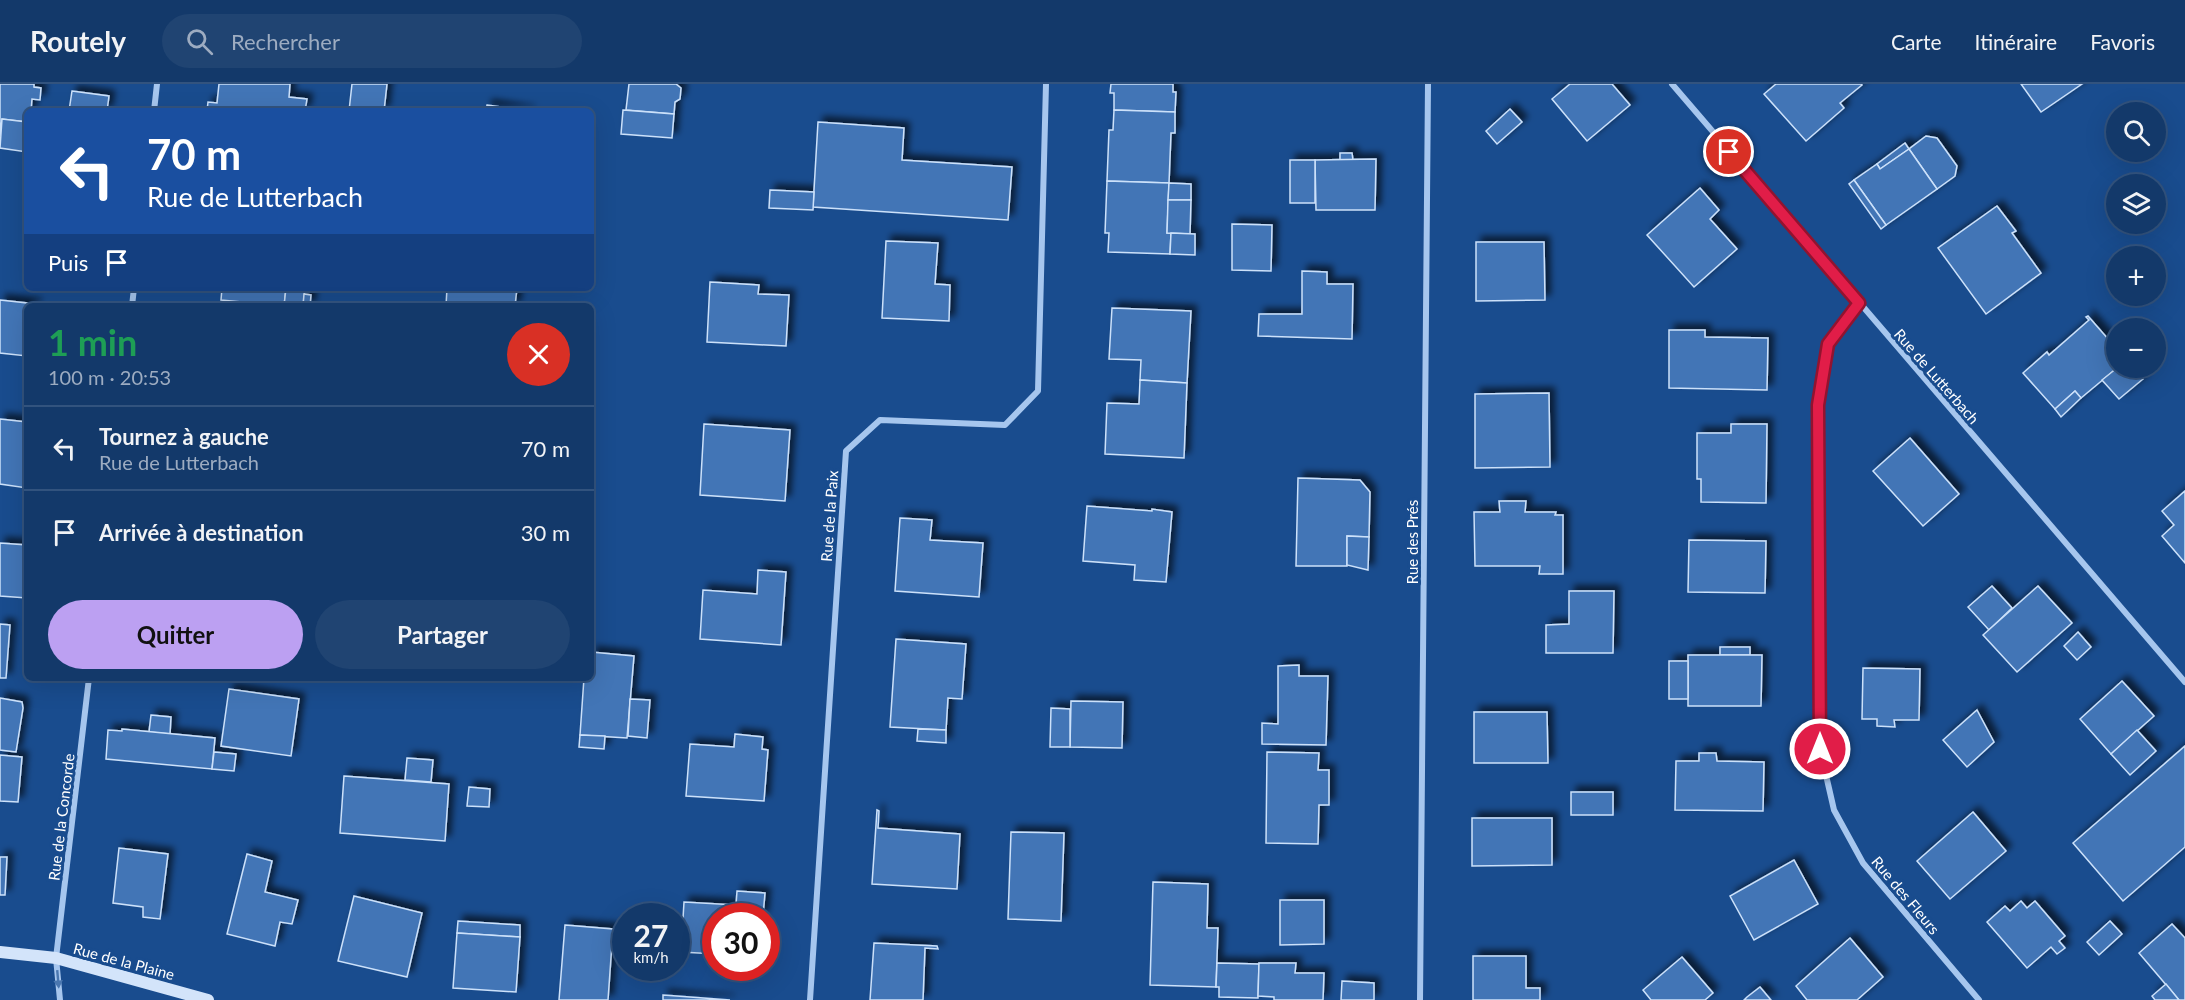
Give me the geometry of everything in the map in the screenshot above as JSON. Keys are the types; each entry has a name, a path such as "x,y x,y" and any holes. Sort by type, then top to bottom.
{"street":[{"path":"154,108 157,84"},
{"name":"Rue de la Paix","path":"810,1000 846,451 880,420 1005,425 1038,391 1047,84"},
{"name":"Rue des Prés","path":"1420,1000 1428,84"},
{"name":"Rue de Lutterbach","path":"1672,84 2185,682"},
{"name":"Rue des Fleurs","path":"1859,303 1828,344 1818,405 1820,749 1834,810 1863,863 1979,1000"},
{"name":"Rue de la Concorde","path":"56,958 89,681"},
{"name":"Rue de la Plaine","path":"0,952 56,958 182,996 208,1000"},
{"name":"Rue de la Plaine","path":"56,958 60,1000"}],"building":[{"path":"0,84 34,84 34,87 41,88 40,100 32,99 31,108 24,108 24,122 2,119 0,136"},
{"path":"219,84 290,84 289,97 307,99 306,108 207,108 208,102 217,103"},
{"path":"352,84 387,84 384,108 349,108"},
{"path":"629,84 676,84 681,88 680,99 675,102 674,114 626,110"},
{"path":"1111,84 1173,84 1173,92 1176,92 1175,112 1114,110 1114,93 1110,93"},
{"path":"1570,84 1612,84 1630,105 1587,141 1552,99"},
{"path":"1776,84 1862,85 1840,103 1844,108 1806,141 1764,94"},
{"path":"2021,84 2082,84 2041,112"},
{"path":"72,91 109,96 107,108 69,108"},
{"path":"487,105 507,108 486,108"},
{"path":"1510,109 1522,122 1497,144 1486,131"},
{"path":"623,110 674,114 672,138 621,134"},
{"path":"1114,110 1175,112 1175,133 1171,133 1169,183 1107,181 1109,130 1113,130"},
{"path":"2,119 24,122 24,152 0,148"},
{"path":"818,122 904,128 902,160 1012,167 1008,220 813,207"},
{"path":"1926,136 1937,138 1957,166 1955,176 1937,189 1909,149"},
{"path":"1905,143 1909,149 1880,169 1877,164"},
{"path":"1909,149 1937,189 1886,225 1854,180 1877,164 1880,169"},
{"path":"1340,153 1352,153 1353,160 1340,160"},
{"path":"1376,159 1375,210 1316,210 1315,160"},
{"path":"1290,160 1315,160 1315,203 1290,203"},
{"path":"1854,180 1886,225 1881,229 1849,184"},
{"path":"1107,181 1169,183 1167,233 1171,233 1170,254 1108,252 1109,233 1105,233"},
{"path":"1169,183 1191,184 1191,200 1168,200"},
{"path":"1700,188 1719,210 1710,219 1737,249 1694,287 1647,235"},
{"path":"770,190 814,192 813,210 769,208"},
{"path":"1168,200 1191,200 1190,234 1167,233"},
{"path":"1997,206 2016,231 2012,233 2041,273 1986,314 1938,248"},
{"path":"1232,224 1272,225 1271,271 1232,270"},
{"path":"1171,233 1195,234 1195,255 1170,254"},
{"path":"886,241 938,243 935,284 950,285 949,321 882,318"},
{"path":"1476,242 1544,242 1545,300 1476,301"},
{"path":"1302,271 1327,272 1327,284 1353,284 1352,339 1258,336 1259,314 1302,314"},
{"path":"710,282 759,285 758,294 789,295 786,346 707,342"},
{"path":"222,291 286,291 284,303 221,300"},
{"path":"286,291 305,291 303,303 284,303"},
{"path":"447,291 517,291 515,303 446,303"},
{"path":"304,294 311,295 310,303 303,303"},
{"path":"0,300 27,303 24,303 24,356 0,353"},
{"path":"1112,308 1191,311 1187,383 1140,380 1141,360 1109,359"},
{"path":"2088,316 2106,337 2106,377 2081,398 2075,391 2055,409 2023,373 2047,352 2049,355 2089,320 2086,317"},
{"path":"1669,330 1705,330 1705,337 1768,338 1767,390 1669,388"},
{"path":"2106,377 2143,379 2119,399 2102,380"},
{"path":"1140,380 1187,383 1184,458 1105,454 1107,403 1139,404"},
{"path":"2075,391 2081,398 2061,417 2055,409"},
{"path":"1549,393 1550,467 1475,468 1475,394"},
{"path":"0,419 24,422 24,488 0,484"},
{"path":"704,424 790,430 785,501 700,495"},
{"path":"1731,424 1767,424 1766,503 1701,502 1701,479 1697,479 1697,433 1731,433"},
{"path":"1910,438 1959,494 1923,526 1873,471"},
{"path":"1298,478 1360,480 1370,492 1369,537 1347,536 1347,566 1296,566"},
{"path":"2185,491 2185,563 2162,536 2174,525 2162,511"},
{"path":"1499,501 1526,501 1525,512 1556,512 1555,515 1563,515 1563,574 1539,574 1540,566 1475,566 1474,512 1500,512"},
{"path":"1087,506 1172,512 1166,582 1134,580 1135,565 1083,561"},
{"path":"900,518 932,520 930,540 983,543 979,597 895,591"},
{"path":"1347,536 1369,537 1368,570 1347,565"},
{"path":"1689,540 1766,541 1765,593 1688,592"},
{"path":"0,543 24,545 24,598 0,596"},
{"path":"758,570 786,572 781,645 700,639 703,590 757,594"},
{"path":"1992,586 2012,608 1989,630 1968,607"},
{"path":"2038,586 2072,623 2017,672 1983,635"},
{"path":"1569,591 1614,591 1613,653 1546,653 1546,625 1569,624"},
{"path":"0,624 10,625 6,678 0,678"},
{"path":"2078,632 2091,647 2077,660 2064,646"},
{"path":"896,639 966,644 962,699 948,698 946,730 890,727"},
{"path":"1720,647 1750,647 1750,655 1720,655"},
{"path":"594,652 634,656 627,738 580,735 584,681 594,681"},
{"path":"1688,655 1762,655 1761,706 1688,706"},
{"path":"1669,661 1688,661 1688,699 1669,699"},
{"path":"1299,665 1299,676 1328,676 1326,745 1262,744 1262,723 1278,724 1278,666"},
{"path":"1863,668 1920,669 1919,720 1894,720 1895,727 1877,726 1877,719 1862,719"},
{"path":"2122,681 2154,716 2111,754 2080,719"},
{"path":"229,689 299,699 291,756 221,746"},
{"path":"0,698 22,702 16,752 0,750"},
{"path":"630,699 650,700 647,738 628,736"},
{"path":"1071,701 1123,702 1122,748 1070,747"},
{"path":"1051,708 1070,709 1070,747 1050,747"},
{"path":"1977,710 1994,742 1967,767 1943,740"},
{"path":"1474,712 1547,712 1548,763 1474,763"},
{"path":"151,715 171,717 170,734 149,732"},
{"path":"122,729 215,738 212,769 106,759 108,730 122,731"},
{"path":"918,729 946,730 946,743 917,741"},
{"path":"2137,730 2156,751 2130,775 2111,754"},
{"path":"735,734 763,737 762,749 768,750 764,801 686,796 690,744 734,747"},
{"path":"580,735 605,736 604,749 579,747"},
{"path":"2185,746 2185,847 2123,901 2073,843"},
{"path":"214,752 236,754 234,771 212,769"},
{"path":"1267,752 1319,753 1318,770 1329,770 1329,805 1319,805 1318,844 1266,843"},
{"path":"1699,753 1716,753 1717,761 1764,762 1763,811 1675,810 1676,761 1699,761"},
{"path":"0,755 22,757 18,802 0,801"},
{"path":"407,758 433,760 431,782 405,780"},
{"path":"344,776 449,784 445,841 340,833"},
{"path":"469,787 490,789 489,807 467,806"},
{"path":"1571,792 1613,792 1613,815 1571,815"},
{"path":"877,810 879,811 878,828 960,834 957,889 872,884"},
{"path":"1973,812 2006,851 1950,899 1917,861"},
{"path":"1472,818 1552,818 1552,865 1472,866"},
{"path":"1011,832 1064,833 1061,921 1008,919"},
{"path":"119,848 168,854 160,919 143,917 143,907 113,903"},
{"path":"247,854 272,861 265,892 298,900 292,924 280,922 275,946 227,934"},
{"path":"0,857 7,857 5,895 0,895"},
{"path":"1794,860 1818,904 1754,940 1730,896"},
{"path":"1153,882 1208,884 1207,928 1218,928 1216,987 1150,985"},
{"path":"737,891 765,893 764,903 736,903"},
{"path":"354,896 422,913 407,977 338,961"},
{"path":"1280,900 1324,900 1324,944 1280,945"},
{"path":"2021,901 2027,908 2035,901 2065,936 2059,941 2065,948 2057,954 2051,947 2027,968 1987,922 2005,906 2010,911"},
{"path":"684,902 702,903 702,953 690,953 690,903"},
{"path":"458,921 520,925 520,937 457,933"},
{"path":"2110,921 2122,934 2099,955 2087,942"},
{"path":"2172,924 2185,938 2185,1000 2179,1000 2139,953"},
{"path":"565,925 612,929 608,1000 559,1000"},
{"path":"457,933 520,937 516,992 453,988"},
{"path":"1850,938 1883,977 1857,1000 1807,1000 1796,986"},
{"path":"874,943 937,946 938,949 925,948 923,1000 870,1000"},
{"path":"1473,956 1526,956 1526,988 1540,988 1540,1000 1473,1000"},
{"path":"1682,957 1713,993 1705,1000 1651,1000 1643,990"},
{"path":"1217,963 1259,964 1258,998 1219,997 1219,987 1216,987"},
{"path":"1259,963 1296,963 1295,973 1324,973 1323,1000 1274,1000 1274,997 1258,996"},
{"path":"1342,981 1374,983 1374,1000 1341,1000"},
{"path":"2166,984 2179,1000 2155,1000 2152,996"},
{"path":"1760,987 1771,1000 1744,1000 1747,997"},
{"path":"663,995 730,1000 663,1000"}],"route":[{"path":"1729,152 1859,303 1828,344 1818,405 1820,749"}]}
